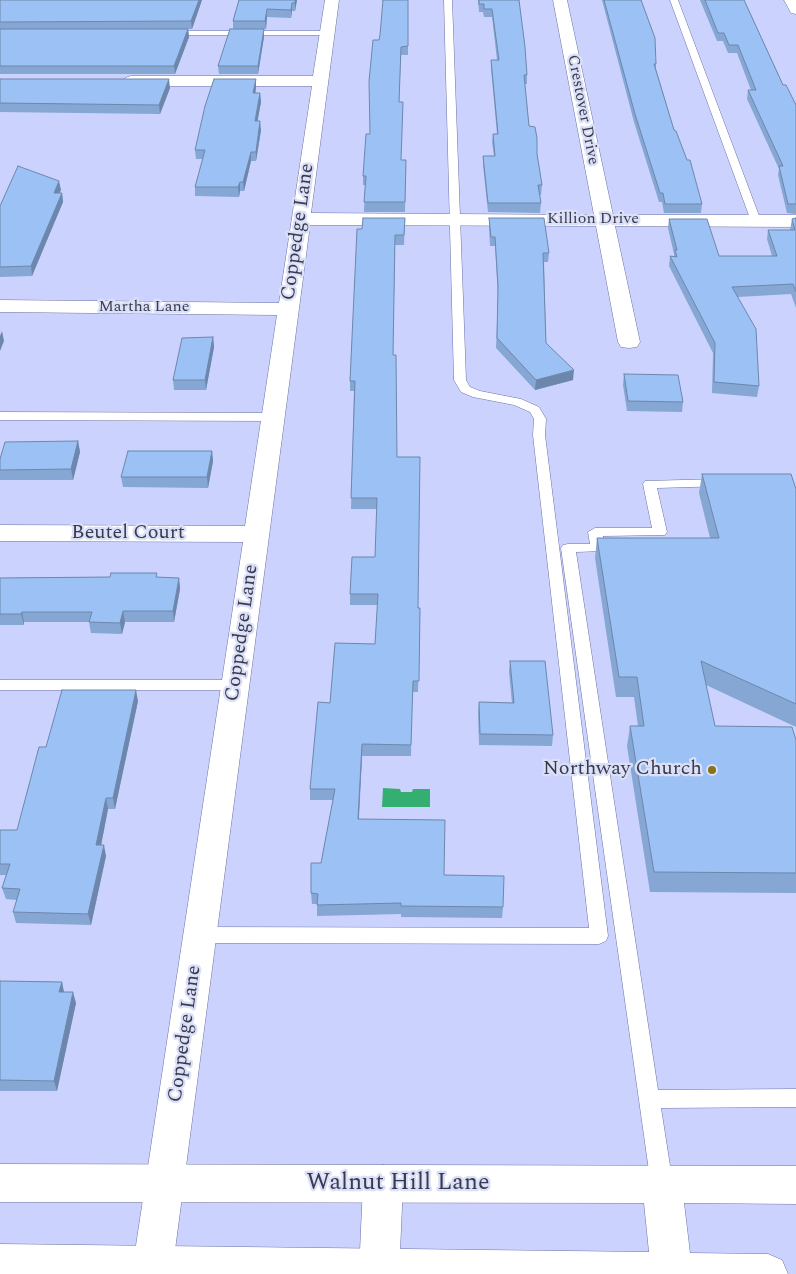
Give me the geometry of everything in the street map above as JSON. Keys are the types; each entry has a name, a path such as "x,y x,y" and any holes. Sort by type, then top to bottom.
{"street":[{"name":"Coppedge Lane","path":"153,1265 332,0"},
{"name":"Crestover Drive","path":"560,0 629,342"},
{"path":"791,0 796,10"},
{"path":"117,81 320,82"},
{"name":"Killion Drive","path":"301,219 796,221"},
{"name":"Martha Lane","path":"0,306 288,309"},
{"name":"Beutel Court","path":"0,533 256,534"},
{"name":"Walnut Hill Lane","path":"0,1183 796,1185"},
{"path":"379,1271 382,1184"},
{"path":"662,1185 672,1274"},
{"path":"0,1264 58,1269 153,1265 379,1271 768,1274"}],"lane":[{"path":"200,935 599,936 539,435 540,419 535,410 517,402 478,394 465,388 460,380 448,0"},
{"path":"674,0 756,220"},
{"path":"159,33 327,33"},
{"path":"0,416 273,417"},
{"path":"662,1185 568,548 598,548 595,532 660,532 650,484 738,483"},
{"path":"0,685 235,685"},
{"path":"649,1099 796,1098"}],"shaded area":[{"path":"383,788 400,789 401,792 412,792 413,789 430,789 430,807 382,807"}],"building":[{"path":"0,0 199,0 191,21 0,22"},
{"path":"239,0 295,0 295,3 292,3 291,10 267,9 265,21 233,21"},
{"path":"383,0 408,0 408,46 401,47 399,102 403,102 401,160 406,160 405,202 364,202 366,176 363,176 366,134 370,134 369,81 373,40 379,40"},
{"path":"479,0 519,0 525,47 527,75 524,75 529,126 535,127 537,138 537,154 542,185 538,185 541,203 488,203 483,156 495,156 493,134 498,134 491,60 499,60 492,9 484,9 484,4 479,4"},
{"path":"604,0 641,0 655,38 656,64 654,64 674,130 687,160 690,160 702,204 665,204 663,193 660,193 635,114"},
{"path":"705,0 744,0 783,85 786,85 796,105 796,204 788,204 779,166 783,166 748,90 756,90 738,45 729,45 724,33 718,33"},
{"path":"0,29 188,29 174,66 0,66"},
{"path":"230,29 264,29 258,66 218,66"},
{"path":"0,79 169,79 159,105 0,103"},
{"path":"214,79 256,79 253,93 260,93 255,121 260,121 256,152 251,152 243,182 240,182 238,187 195,187 205,150 195,150 205,106"},
{"path":"18,166 59,181 54,193 62,193 31,266 0,267 0,206"},
{"path":"363,218 405,218 404,235 395,235 393,355 396,355 397,457 420,457 418,608 420,608 419,681 413,681 411,745 362,744 358,819 445,820 444,875 504,876 503,907 401,906 401,903 317,905 318,894 311,893 311,863 321,863 335,789 310,789 318,702 330,703 335,643 375,644 378,594 350,594 352,557 375,557 377,498 351,498 355,381 350,381 357,229 362,229"},
{"path":"489,218 544,218 549,253 543,253 546,343 574,370 536,380 497,338 498,286 495,237 491,237"},
{"path":"796,218 796,292 793,284 732,287 756,329 759,386 714,382 715,343 670,256 677,257 675,250 677,250 669,219 707,219 719,256 777,256 768,230 795,230 792,219"},
{"path":"213,337 205,380 173,380 182,338"},
{"path":"624,374 678,375 683,402 628,401"},
{"path":"78,441 71,469 0,470 0,459 5,442"},
{"path":"128,451 212,451 207,477 121,477"},
{"path":"702,474 791,474 796,489 796,704 701,661 715,726 792,727 796,740 796,873 654,872 630,726 644,726 637,677 619,677 597,538 719,538"},
{"path":"111,573 157,573 156,577 179,578 173,611 123,611 120,623 89,622 92,612 22,612 21,614 0,614 0,578 110,577"},
{"path":"510,661 545,661 553,735 480,734 479,702 514,703"},
{"path":"62,690 136,690 113,798 106,798 96,845 104,845 88,914 13,912 20,889 2,888 10,864 0,864 0,830 17,830 39,747 46,747"},
{"path":"0,981 62,982 59,992 73,992 54,1081 0,1080"}],"place":[{"name":"Northway Church","path":"712,770"}]}
